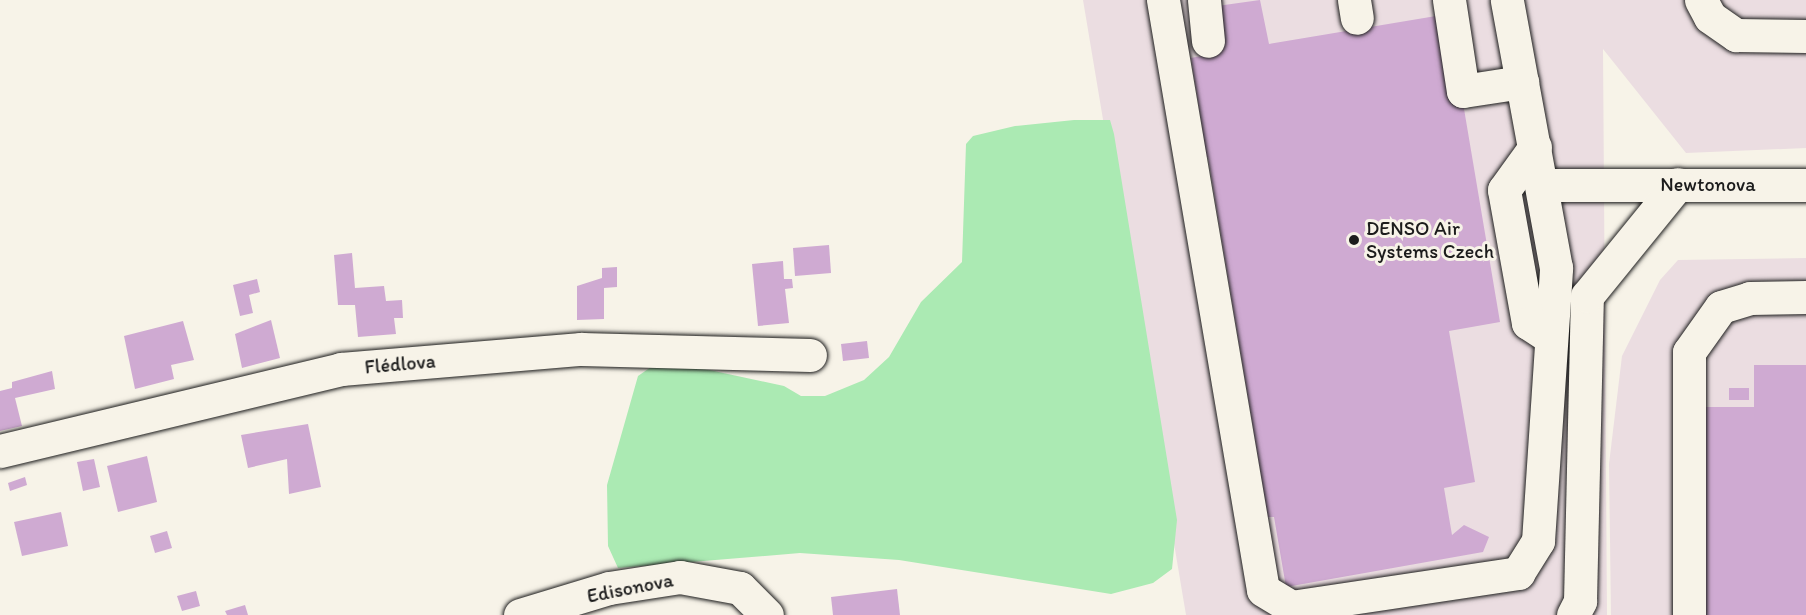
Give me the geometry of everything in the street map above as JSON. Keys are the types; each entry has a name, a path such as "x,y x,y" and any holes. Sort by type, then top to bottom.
{"street":[{"path":"1162,0 1263,590 1291,607 1518,573 1538,541 1556,268 1507,0"},
{"path":"1204,0 1208,42"},
{"path":"1449,0 1463,91 1522,82"},
{"path":"1701,0 1710,17 1736,35 1806,36"},
{"path":"1535,147 1504,190 1528,323 1551,338"},
{"path":"1573,615 1580,601 1587,296 1678,184"},
{"name":"Newtonova","path":"1542,185 1806,185"},
{"path":"1689,615 1689,352 1721,307 1750,298 1806,297"},
{"name":"Flédlova","path":"0,451 341,369 581,349 810,356"},
{"name":"Edisonova","path":"520,615 609,588 680,577 740,588 767,615"}],"shaded area":[{"path":"1083,0 1806,0 1806,148 1686,153 1603,49 1607,615 1186,615"},
{"path":"1806,258 1806,615 1611,615 1609,464 1622,356 1660,280 1678,260"}],"green space":[{"path":"1074,120 1110,120 1114,134 1177,520 1172,569 1153,583 1111,594 899,560 800,553 618,568 608,546 607,485 638,376 651,367 700,368 784,386 801,396 825,396 864,380 889,357 921,302 962,262 966,144 973,136 1015,126"}],"building":[{"name":"DENSO Air Systems Czech","path":"1260,0 1269,44 1448,14 1500,322 1449,331 1475,482 1444,488 1452,535 1464,525 1489,537 1483,552 1286,587 1274,517 1268,517 1208,157 1197,159 1194,141 1204,139 1191,58 1217,53 1210,7"},
{"path":"829,245 831,273 795,276 793,248"},
{"path":"352,253 355,288 384,286 386,301 402,300 403,318 394,318 396,334 358,337 355,305 338,305 334,255"},
{"path":"783,261 784,279 792,279 793,288 785,289 789,323 758,326 752,264"},
{"path":"617,267 617,287 604,288 604,319 577,320 577,286 602,278 602,268"},
{"path":"257,279 260,292 249,295 253,313 240,316 233,285"},
{"path":"271,320 280,358 242,368 235,334"},
{"path":"183,321 194,360 171,365 174,379 135,389 124,336"},
{"path":"867,341 869,358 843,361 841,344"},
{"path":"1754,365 1806,365 1806,615 1703,615 1703,407 1754,407"},
{"path":"52,371 55,389 15,398 22,426 0,431 0,391 12,388 12,382"},
{"path":"1729,388 1749,388 1749,400 1729,400"},
{"path":"308,424 321,487 289,494 287,459 248,468 241,435"},
{"path":"147,456 157,502 118,512 107,466"},
{"path":"94,459 100,487 83,491 77,462"},
{"path":"25,477 27,485 10,491 8,483"},
{"path":"61,512 68,546 22,556 14,522"},
{"path":"167,531 172,548 155,553 150,536"},
{"path":"897,589 900,615 833,615 831,597"},
{"path":"196,591 200,606 182,611 177,596"},
{"path":"245,605 248,615 227,615 225,611"}],"place":[{"name":"DENSO Air Systems Czech","path":"1354,240"}]}
